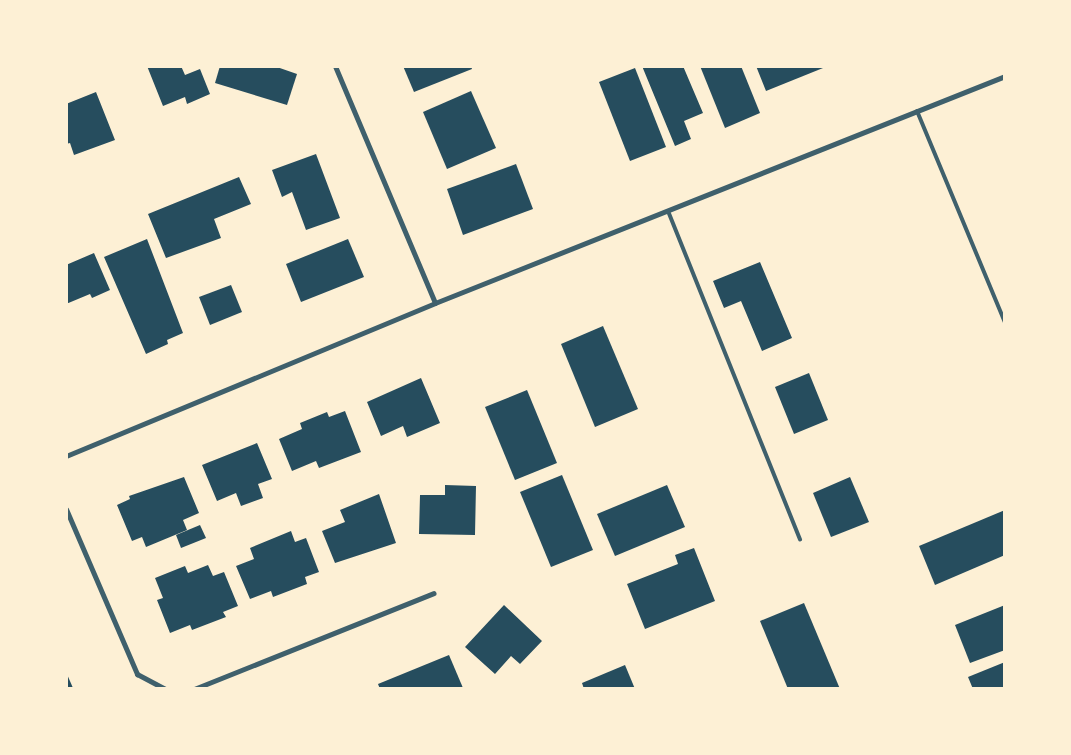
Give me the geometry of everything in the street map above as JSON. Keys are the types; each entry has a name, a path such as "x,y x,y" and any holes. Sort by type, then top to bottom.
{"street":[{"path":"335,66 435,303"},
{"path":"66,456 435,303 1005,76"},
{"path":"66,509 138,674 156,687 165,689"},
{"path":"194,689 434,593"}],"lane":[{"path":"917,111 1005,322"},
{"path":"668,211 800,540"}],"building":[{"path":"147,66 181,66 185,75 200,69 210,94 187,104 185,97 163,106"},
{"path":"220,66 274,66 297,74 287,105 215,83"},
{"path":"403,66 471,66 472,69 414,92"},
{"path":"642,66 683,66 703,113 684,121 691,139 675,146"},
{"path":"700,66 741,66 760,113 725,128"},
{"path":"756,66 828,66 766,91"},
{"path":"635,68 666,147 630,161 599,82"},
{"path":"471,91 496,148 447,169 423,112"},
{"path":"96,92 115,140 74,155 70,143 66,144 66,104"},
{"path":"316,154 340,218 306,230 292,192 282,197 272,170"},
{"path":"516,164 533,209 463,235 447,189"},
{"path":"239,177 251,204 214,219 221,238 166,258 148,214"},
{"path":"147,239 183,333 167,340 168,344 146,354 104,257"},
{"path":"348,239 364,277 301,302 286,264"},
{"path":"94,253 110,290 92,298 90,294 66,304 66,265"},
{"path":"760,262 792,338 762,351 741,301 724,308 713,281"},
{"path":"231,285 242,312 210,325 199,297"},
{"path":"603,326 638,409 595,427 561,344"},
{"path":"809,373 828,420 794,434 775,387"},
{"path":"421,378 440,423 407,437 403,426 381,436 367,402"},
{"path":"527,390 557,463 515,480 485,407"},
{"path":"345,411 361,452 319,468 316,461 292,471 279,439 302,429 300,423 327,412 329,417"},
{"path":"257,443 272,479 258,484 263,498 241,506 236,493 217,501 202,465"},
{"path":"562,475 593,550 551,567 520,492"},
{"path":"184,477 199,513 183,520 187,530 146,547 142,537 132,541 117,505 130,499 129,496"},
{"path":"850,477 869,522 831,537 813,493"},
{"path":"445,485 476,486 475,535 419,534 420,495 445,495"},
{"path":"667,485 685,527 615,556 597,514"},
{"path":"379,494 396,543 335,563 322,531 345,522 340,510"},
{"path":"1005,510 1005,555 935,585 919,546"},
{"path":"200,525 206,538 181,548 176,535"},
{"path":"291,531 295,542 306,538 319,572 305,577 307,584 273,597 271,591 250,599 236,566 254,559 250,548"},
{"path":"694,548 715,601 645,629 627,584 678,564 675,555"},
{"path":"208,565 213,576 224,572 238,606 223,612 226,617 192,630 190,625 170,633 157,600 163,598 155,578 185,566 188,573"},
{"path":"804,603 840,689 788,689 760,621"},
{"path":"504,605 542,641 520,664 511,656 495,674 465,647"},
{"path":"1005,605 1005,650 970,663 955,625"},
{"path":"449,655 463,688 380,689 378,684"},
{"path":"1005,662 1005,689 973,689 968,677"},
{"path":"625,665 635,689 584,689 582,683"},
{"path":"66,672 73,688 77,689 66,689"}]}
